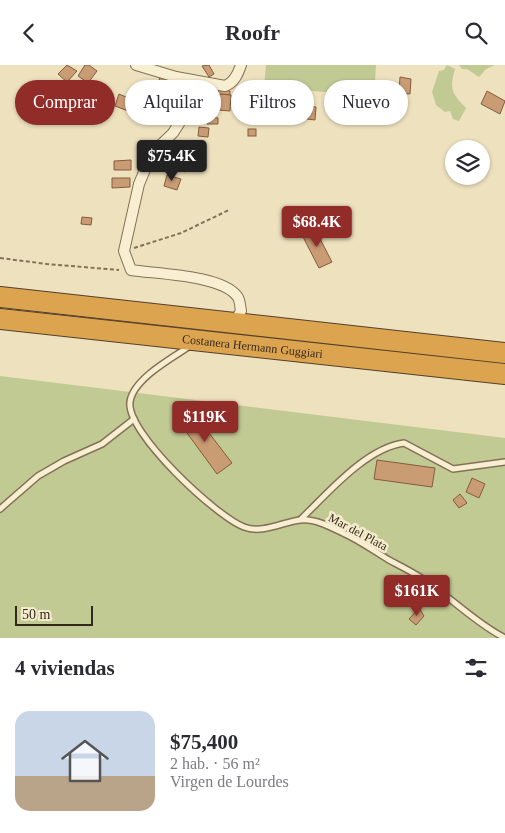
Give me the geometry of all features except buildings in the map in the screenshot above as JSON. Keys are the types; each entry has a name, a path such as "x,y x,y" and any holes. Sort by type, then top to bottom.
{"highway":[{"name":"Costanera Hermann Guggiari","path":"0,297 505,353"},
{"name":"Costanera Hermann Guggiari","path":"0,319 505,375"}],"street":[{"path":"136,65 190,80"},
{"path":"221,84 230,84 238,75 241,65"},
{"path":"178,125 173,133 152,153 139,184 124,251 131,270 205,280 230,288 239,297 241,311 233,324"}],"lane":[{"path":"0,509 38,476 64,461 102,444 134,419 130,402 139,385 150,373 196,341"},
{"name":"Mar del Plata","path":"134,419 144,436 182,479 231,521 246,528 260,528 301,519 316,522 344,533 433,585 485,627 505,638"},
{"path":"301,519 344,477 372,456 396,444 404,443 453,469 505,462"}],"path":[{"path":"124,251 181,233 229,210"},
{"path":"0,258 47,264 131,270"}],"green space":[{"path":"266,65 376,65 375,80 324,80 324,92 314,91 314,80 265,80"},
{"path":"447,65 455,69 452,82 453,91 466,108 459,121 453,119 450,111 445,112 436,105 432,92 439,71 444,70"},
{"path":"459,65 495,65 486,69 479,77 467,69 462,69"},
{"path":"0,376 505,438 505,638 0,638"}]}
